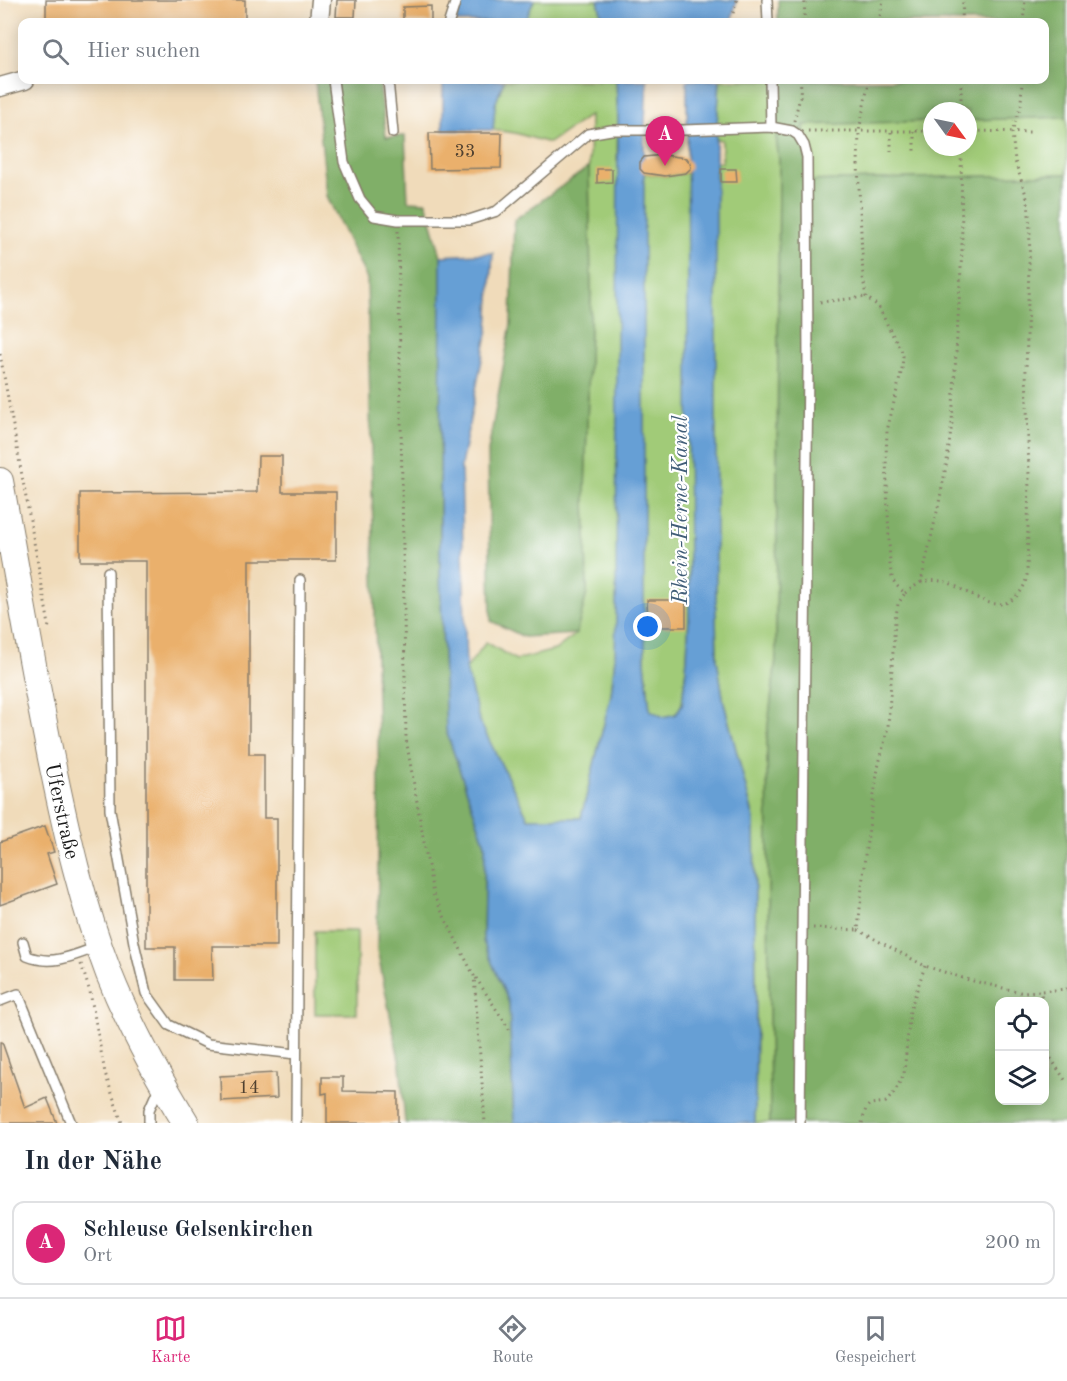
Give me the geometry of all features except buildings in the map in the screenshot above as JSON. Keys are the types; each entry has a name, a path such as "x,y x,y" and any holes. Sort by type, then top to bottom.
{"main road":[{"name":"Uferstraße","path":"0,481 40,702 65,826 84,903 109,974 137,1039 186,1123"}],"street":[{"path":"319,18 321,0"},
{"path":"0,87 18,82"}],"lane":[{"path":"450,18 456,0"},
{"path":"767,0 768,18"},
{"path":"334,84 344,162 360,199 374,216 398,220 469,220 498,211 588,134 611,130 771,127 795,133 804,145 807,157 808,304 800,1123"},
{"path":"388,84 393,133"},
{"path":"770,84 771,127"},
{"path":"108,572 110,810 134,943 146,993 169,1025 208,1044 296,1054"},
{"path":"296,1123 300,580"},
{"path":"22,942 27,956 48,961 66,959 99,946"},
{"path":"0,1001 18,994 70,1123"},
{"path":"149,1123 149,1110 161,1083"}],"path":[{"path":"733,13 736,0"},
{"path":"804,18 805,0"},
{"path":"880,18 883,0"},
{"path":"962,18 963,0"},
{"path":"1023,18 1025,0"},
{"path":"801,84 795,133 804,131 923,131"},
{"path":"866,297 859,186 859,131 868,84"},
{"path":"961,84 961,102"},
{"path":"858,930 865,855 878,768 888,726 898,604 904,593 921,582 932,579 947,583 990,603 1001,604 1012,600 1021,592 1027,575 1029,476 1026,371 1030,230 1028,201 1015,160 1012,132 1021,104 1022,84"},
{"path":"891,131 891,151"},
{"path":"914,131 914,152"},
{"path":"977,131 1030,132"},
{"path":"921,582 939,503 952,423 962,250 961,156"},
{"path":"398,220 406,739 433,894 474,975 511,1032"},
{"path":"808,304 866,297 878,306 901,349 902,369 887,431 886,459 890,566 892,580 904,593"},
{"path":"0,354 49,625"},
{"path":"802,927 858,930 925,966 969,980 1020,992 1067,989"},
{"path":"862,1123 866,1108 870,1104 886,1102 894,1093 904,1074 910,1010 925,966"},
{"path":"474,975 485,1123"},
{"path":"1041,991 1042,997"},
{"path":"1049,1050 1050,1057 1067,1083"}],"green space":[{"path":"534,0 598,0 602,18 527,18"},
{"path":"778,0 1067,0 1067,117 977,120 977,102 923,102 923,121 804,125 806,181 1067,174 1067,1123 770,1123 767,734 776,659 779,160 774,120 778,108 778,84 1049,84 1049,18 778,18"},
{"path":"315,84 379,84 386,137 405,136 408,201 426,202 441,256 440,570 446,730 485,844 483,941 509,1003 514,1123 405,1123 400,1064 377,950 379,784 367,279 327,196"},
{"path":"503,84 616,84 617,160 640,162 644,173 665,176 686,173 691,168 690,163 722,162 722,140 716,139 720,84 778,84 778,108 774,120 779,160 776,659 767,734 770,1123 755,1123 754,819 724,703 717,659 716,614 689,614 682,704 676,714 663,717 650,710 645,662 644,614 615,657 611,695 581,818 528,818 479,720 466,669 486,642 516,660 555,650 576,634 587,593 585,492 591,292 590,115 549,143 515,133 493,130 495,105"},
{"path":"1067,117 1067,174 806,181 804,124 923,121 923,156 977,156 977,120"},
{"path":"589,167 591,292 585,492 587,593 576,634 524,637 491,621 488,451 511,324 514,220"},
{"path":"315,931 357,931 357,1014 315,1014"}],"water":[{"path":"462,0 534,0 527,18 457,18"},
{"path":"598,0 737,0 732,18 602,18"},
{"path":"443,84 503,84 495,105 493,130 443,130"},
{"path":"616,84 647,84 644,140 645,662 650,710 663,717 676,714 682,704 689,614 687,84 720,84 716,139 717,659 724,703 754,819 755,1123 514,1123 509,1003 483,941 485,844 446,730 440,570 441,256 493,253 488,329 461,465 466,669 479,720 528,818 581,818 611,695 615,657 618,119"}],"place":[{"name":"Schleuse Gelsenkirchen","path":"665,166"}],"water label":[{"name":"Rhein-Herne-Kanal","path":"679,510"}]}
